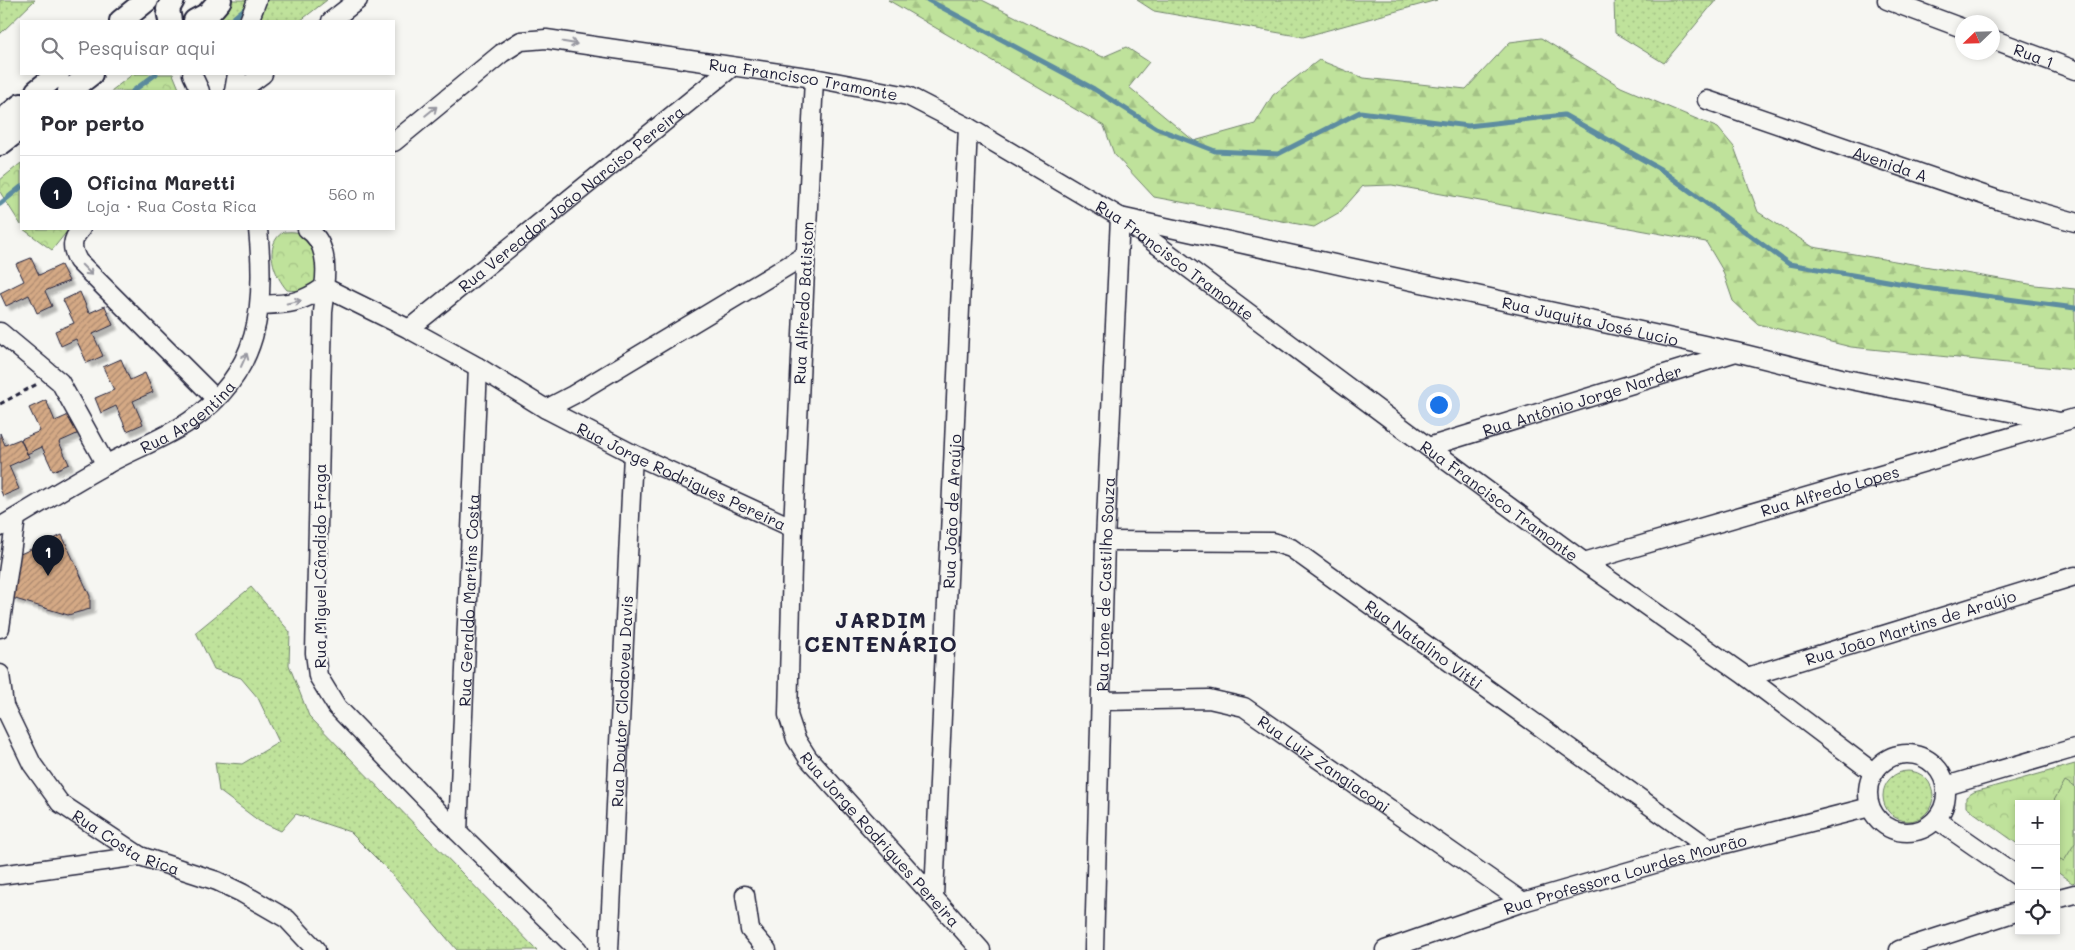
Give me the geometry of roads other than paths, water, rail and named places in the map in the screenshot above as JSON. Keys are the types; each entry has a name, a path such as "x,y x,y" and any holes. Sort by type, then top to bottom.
{"main road":[{"path":"122,20 147,0"},
{"path":"170,20 168,9 173,0"},
{"path":"197,20 208,14 220,0"},
{"path":"38,90 57,75"},
{"path":"70,90 90,75"},
{"path":"0,122 20,106"},
{"path":"0,144 20,129"}],"street":[{"path":"249,20 257,0"},
{"path":"332,20 358,0"},
{"path":"1887,0 1955,25"},
{"name":"Rua Francisco Tramonte","path":"395,141 502,54 521,42 546,39 814,78 908,96 968,127 1120,217 1584,562 1747,677 1874,773"},
{"name":"Rua 1","path":"2000,42 2075,70"},
{"name":"Rua Vereador João Narciso Pereira","path":"409,329 732,67"},
{"path":"192,75 200,90"},
{"path":"234,90 237,75"},
{"path":"241,90 262,75"},
{"name":"Rua Alfredo Batiston","path":"793,528 804,256 814,78"},
{"name":"Avenida A","path":"1707,100 2001,201 2075,222"},
{"name":"Rua João de Araújo","path":"934,896 968,127"},
{"name":"Rua Juquita José Lucio","path":"1120,217 1736,352 1842,378 2068,420"},
{"name":"Rua Ione de Castilho Souza","path":"1094,950 1106,541 1120,217"},
{"path":"80,230 72,241 73,252 78,261 216,400"},
{"name":"Rua Argentina","path":"0,527 106,465 189,421 216,400 233,382 242,365 256,327 260,305 262,268 258,230"},
{"path":"260,305 293,303 308,298 325,288 326,272 320,242 314,233 308,230"},
{"path":"546,409 573,396 804,256"},
{"name":"Rua Jorge Rodrigues Pereira","path":"325,288 409,329 478,367 546,409 633,454 793,528 788,715 796,739 808,758 981,950"},
{"name":"Rua Miguel Cândido Fraga","path":"325,288 315,653 318,676 337,707 458,832 578,950"},
{"path":"0,332 60,382 106,465"},
{"name":"Rua Antônio Jorge Narder","path":"1428,446 1736,352"},
{"name":"Rua Geraldo Martins Costa","path":"458,832 478,367"},
{"name":"Rua Alfredo Lopes","path":"1584,562 2068,420"},
{"name":"Rua Doutor Clodoveu Davis","path":"609,950 633,454"},
{"path":"0,628 16,518"},
{"name":"Rua Natalino Vitti","path":"1106,541 1272,542 1292,548 1710,848"},
{"name":"Rua João Martins de Araújo","path":"1747,677 2075,576"},
{"name":"Rua Costa Rica","path":"0,674 4,706 32,764 60,803 140,856 217,881 242,893 287,919 316,950"},
{"name":"Rua Luiz Zangiaconi","path":"1101,701 1209,699 1244,707 1524,902"},
{"path":"1946,786 2075,748"},
{"path":"1908,754 1921,756 1933,763 1942,774 1946,786 1947,798 1937,820 1926,828 1913,833 1900,832 1887,827 1877,818 1870,807 1868,790 1874,773 1882,763 1894,756 1908,754"},
{"name":"Rua Professora Lourdes Mourão","path":"1385,950 1524,902 1710,848 1870,807"},
{"path":"1937,820 2015,874"},
{"path":"0,875 140,856"},
{"path":"2060,898 2075,894"},
{"path":"746,895 750,930 766,950"},
{"path":"1899,950 2015,912"}],"waterway":[{"path":"928,0 1094,89 1156,128 1215,151 1278,154 1360,112 1468,126 1564,115 1660,169 1789,264 1933,289 2075,308"},
{"path":"231,20 249,5"},
{"path":"134,90 155,75"},
{"path":"0,204 20,188"}],"place":[{"name":"Oficina Maretti","path":"48,576"}],"district":[{"name":"JARDIM CENTENÁRIO","path":"881,631"}]}
